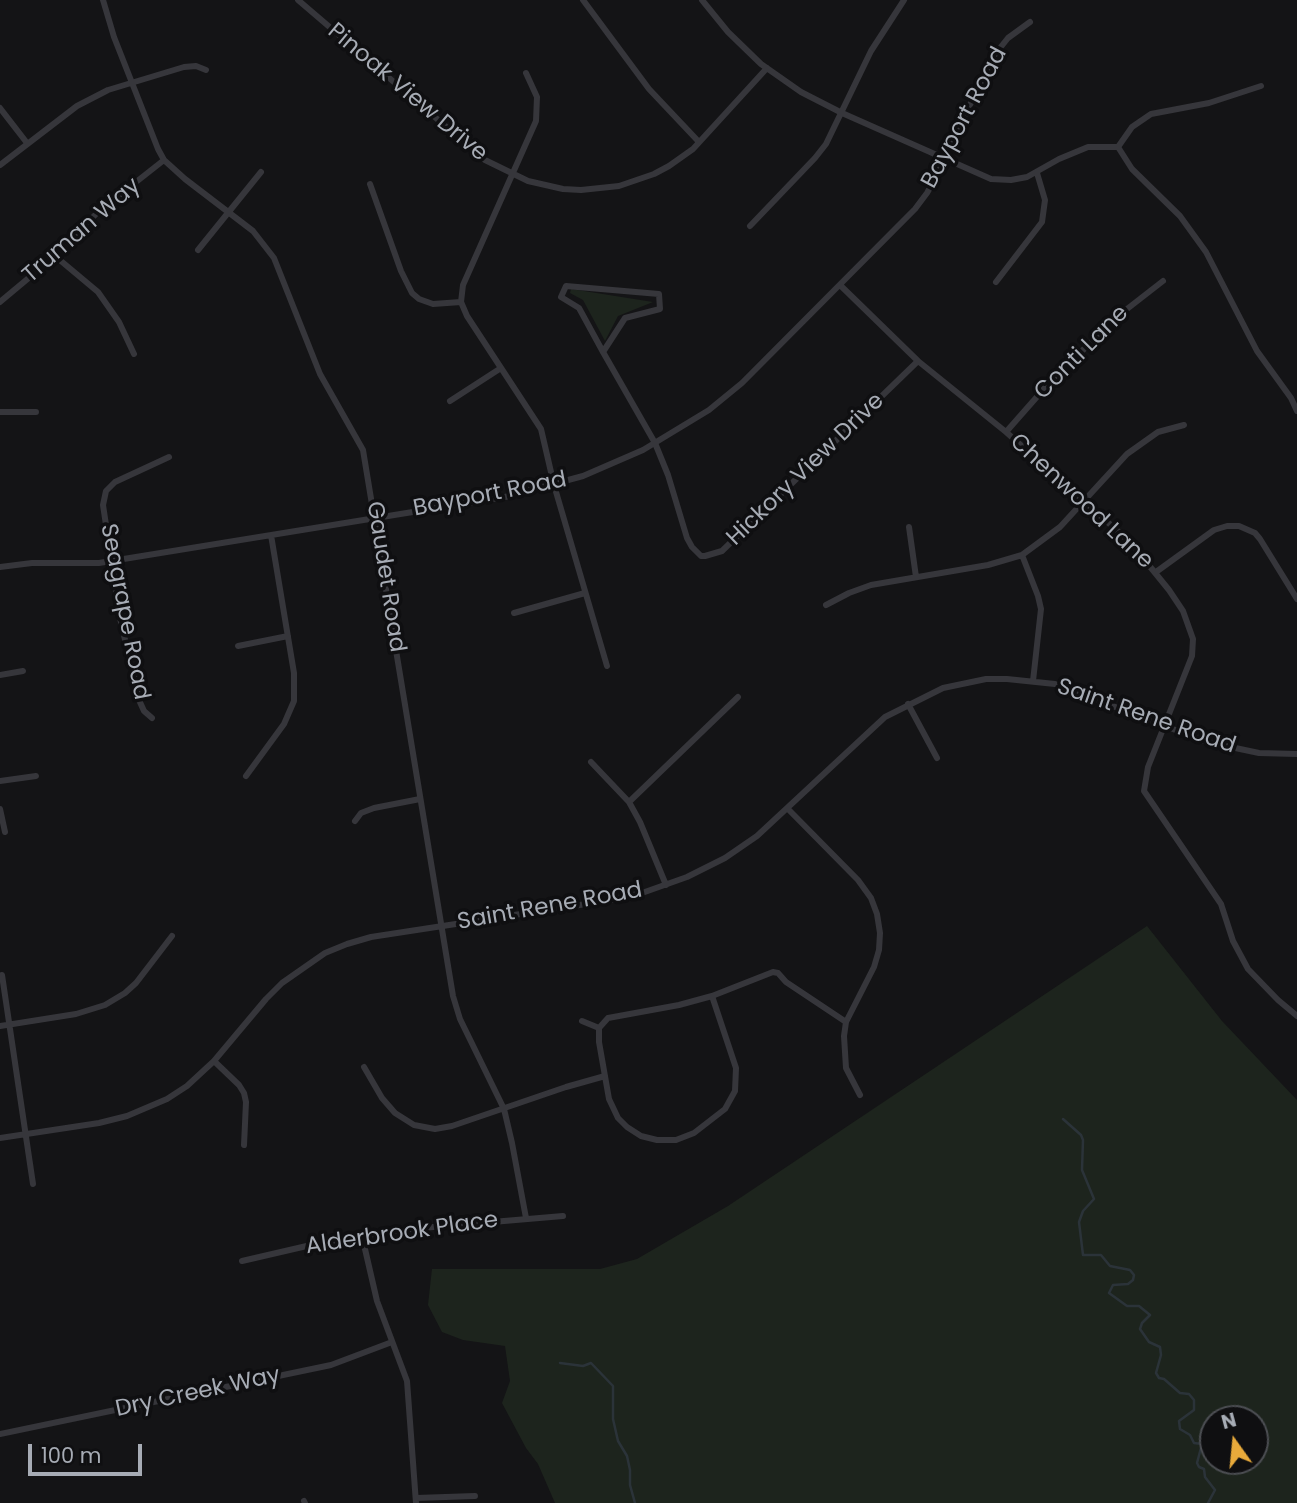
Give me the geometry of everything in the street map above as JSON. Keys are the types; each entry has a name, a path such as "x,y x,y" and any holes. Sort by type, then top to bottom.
{"street":[{"name":"Gaudet Road","path":"103,0 107,18 131,81 164,160 259,238 280,268 320,374 363,450 456,1008 504,1109 526,1218"},
{"name":"Pinoak View Drive","path":"298,0 485,160 512,175 542,186 602,189 620,186 670,166 699,142 767,68"},
{"path":"583,0 649,89 699,142"},
{"path":"702,0 728,32 767,68 801,92 981,176 1000,181 1012,180 1037,173 1077,150 1100,146 1118,147"},
{"path":"750,226 826,144 871,51 904,0"},
{"name":"Bayport Road","path":"0,567 32,563 85,564 111,561 505,497 599,470 655,443 709,410 742,383 915,209 927,193 992,58 1008,38 1030,22"},
{"path":"0,165 77,106 131,81 184,66 196,66 206,70"},
{"path":"526,73 537,97 538,113 463,285 461,302 467,316 541,429 554,485 607,666"},
{"path":"1118,147 1132,127 1151,114 1209,103 1261,86"},
{"path":"0,108 27,143"},
{"path":"1118,147 1132,169 1180,216 1206,251 1257,351 1294,396 1297,411"},
{"name":"Truman Way","path":"0,302 55,256 98,212 164,160"},
{"path":"198,250 261,172"},
{"path":"996,282 1042,222 1045,200 1037,173"},
{"path":"370,184 401,271 412,293 433,304 461,302"},
{"path":"55,256 97,292 118,322 134,354"},
{"name":"Conti Lane","path":"1006,432 1050,382 1118,316 1163,281"},
{"name":"Hickory View Drive","path":"603,352 625,318 660,309 659,294 566,286 561,296 579,308 603,352 655,443 668,475 687,538 701,556 722,551 743,533 918,361"},
{"name":"Chenwood Lane","path":"841,286 918,361 1006,432 1130,542 1156,572 1183,611 1193,639 1192,656 1144,779 1146,796 1221,904 1233,941 1248,969 1297,1016"},
{"path":"450,401 501,368"},
{"path":"0,412 36,412"},
{"path":"827,605 864,587 988,565 1022,555 1052,534 1127,454 1158,432 1184,425"},
{"name":"Seagrape Road","path":"152,718 144,711 139,701 120,618 103,505 106,491 119,479 169,457"},
{"path":"1156,572 1214,530 1239,526 1247,528 1260,539 1297,598"},
{"path":"909,527 916,577"},
{"path":"246,776 284,724 293,706 295,685 271,534"},
{"path":"1022,555 1041,608 1033,681"},
{"path":"514,613 585,593"},
{"path":"238,646 288,636"},
{"path":"0,675 23,671"},
{"name":"Saint Rene Road","path":"0,1138 99,1122 146,1109 187,1086 214,1061 266,999 302,967 325,953 371,937 612,900 687,877 725,858 757,836 886,717 930,693 962,683 1007,679 1069,688 1193,738 1259,753 1297,754"},
{"path":"629,802 738,697"},
{"path":"908,704 937,758"},
{"path":"591,762 629,802 666,885"},
{"path":"0,782 36,776"},
{"path":"355,821 361,813 374,808 420,799"},
{"path":"788,808 858,880 871,898 877,914 879,950 874,967 846,1022 844,1059 860,1095"},
{"path":"0,809 5,832"},
{"path":"0,1026 84,1012 105,1005 136,983 172,936"},
{"path":"712,996 733,1059 737,1082 729,1104 704,1126 684,1138 669,1141 634,1132 622,1123 614,1112 605,1076 599,1028 608,1018 712,996 776,972 786,982 846,1022"},
{"path":"2,975 33,1184"},
{"path":"582,1021 599,1028"},
{"path":"214,1061 244,1093 244,1145"},
{"path":"364,1067 390,1108 414,1125 442,1129 605,1076"},
{"name":"Alderbrook Place","path":"242,1261 398,1230 563,1216"},
{"path":"362,1236 377,1301 408,1390 416,1501 475,1496"},
{"name":"Dry Creek Way","path":"0,1434 331,1364 393,1342"}],"shaded area":[{"path":"571,289 653,302 618,316 605,341 583,300 570,293"},
{"path":"1147,926 1222,1021 1297,1100 1297,1503 555,1503 538,1464 526,1448 502,1403 510,1381 505,1346 463,1340 442,1332 428,1305 432,1269 600,1269 637,1259 728,1206"}],"waterway":[{"path":"1063,1119 1083,1140 1082,1170 1094,1199 1083,1211 1079,1222 1083,1255 1101,1255 1110,1266 1130,1270 1134,1275 1128,1284 1113,1285 1109,1293 1127,1306 1139,1306 1150,1315 1140,1329 1149,1342 1160,1347 1161,1355 1156,1373 1180,1393 1189,1394 1194,1400 1194,1410 1179,1421 1180,1429 1190,1435 1194,1443 1202,1444 1197,1463 1204,1469 1205,1477 1215,1490 1208,1503"},
{"path":"560,1363 583,1366 591,1363 613,1386 613,1419 618,1441 627,1456 635,1503"}]}
